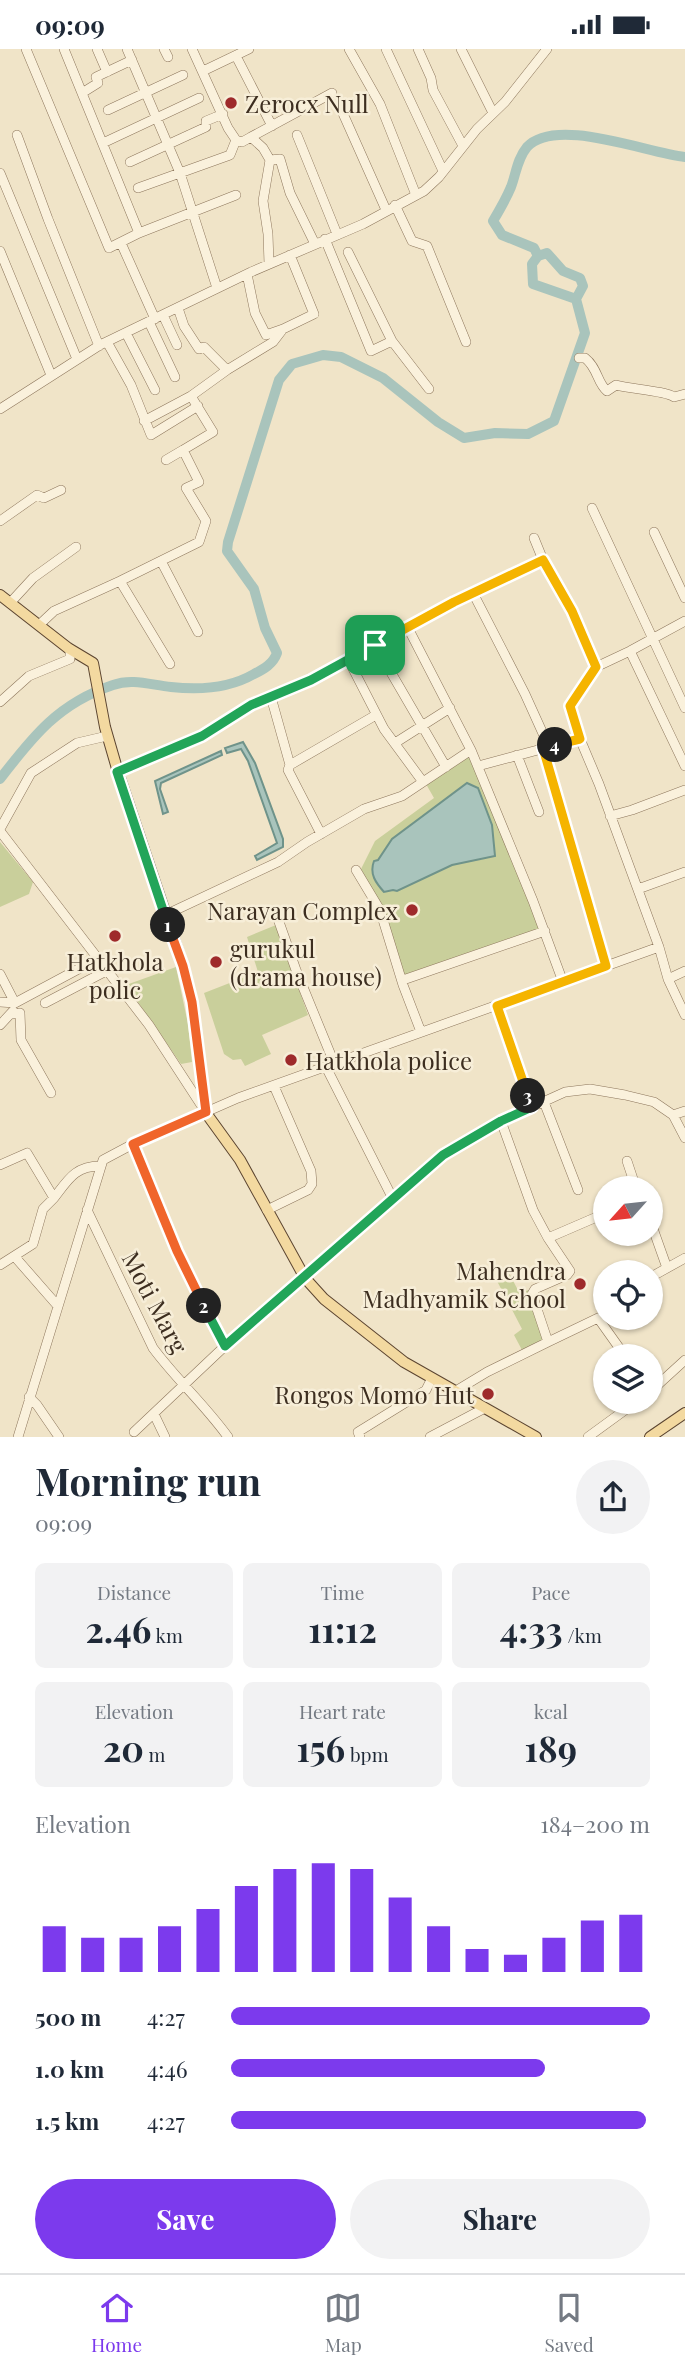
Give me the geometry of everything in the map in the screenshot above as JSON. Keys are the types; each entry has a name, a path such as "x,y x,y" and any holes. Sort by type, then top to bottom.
{"main road":[{"path":"0,595 70,649 93,663 117,772 183,966 192,1002 206,1112 240,1160 305,1278 344,1317 404,1363 536,1437"},
{"path":"650,1437 685,1413"}],"street":[{"path":"26,49 110,248 139,233 236,195"},
{"path":"64,49 139,233"},
{"path":"97,49 107,72"},
{"path":"127,49 180,173 217,288"},
{"path":"192,49 236,140 242,142 332,93"},
{"path":"203,71 249,49"},
{"path":"349,49 380,104 415,195"},
{"path":"386,49 443,171"},
{"path":"418,49 431,78 433,90 462,145"},
{"path":"461,49 493,113"},
{"path":"0,408 103,344 247,274 363,224 424,191 462,145 530,72 547,49"},
{"path":"236,56 272,126"},
{"path":"82,93 98,83 96,77 132,60"},
{"path":"108,110 183,75"},
{"path":"103,143 199,98"},
{"path":"341,109 386,210"},
{"path":"131,162 206,127 206,121 223,114"},
{"path":"17,135 48,219 103,344 131,385 151,435 198,406"},
{"path":"297,135 337,234"},
{"path":"251,137 263,148 270,160 263,201 269,264"},
{"path":"138,188 230,155 236,140"},
{"path":"270,160 280,159 290,193 315,244"},
{"path":"0,173 76,359"},
{"path":"395,205 412,241 426,246 467,342"},
{"path":"325,239 346,296 371,351 392,341"},
{"path":"121,243 156,319 175,377"},
{"path":"0,251 51,375"},
{"path":"348,252 392,341 429,389"},
{"path":"247,274 255,313 266,335 283,329 314,314 290,255"},
{"path":"178,308 184,326 199,349 204,347 227,370"},
{"path":"156,319 177,345"},
{"path":"144,421 191,396 272,342 283,329"},
{"path":"126,333 155,390"},
{"path":"579,358 585,358 593,364 603,389 607,391 616,384 668,393 674,397 685,394"},
{"path":"166,460 213,432 191,396"},
{"path":"38,625 54,611 199,542 206,521 186,488 199,482 183,450"},
{"path":"0,521 37,495 44,498 61,490"},
{"path":"592,508 685,708"},
{"path":"654,532 685,597"},
{"path":"534,538 543,560 572,611 596,667"},
{"path":"10,603 33,578 76,547"},
{"path":"117,772 202,736 251,705 311,680 473,593 543,560"},
{"path":"161,561 198,632"},
{"path":"120,581 170,664"},
{"path":"473,593 525,694 546,748 606,966"},
{"path":"685,621 596,667 570,706 659,947 668,979 685,1015"},
{"path":"408,628 471,750 563,982"},
{"path":"375,645 446,767"},
{"path":"0,702 29,676 70,659 70,649"},
{"path":"630,651 685,766"},
{"path":"348,659 376,715 423,782"},
{"path":"271,697 290,765 288,770 321,834"},
{"path":"395,743 450,708"},
{"path":"290,765 376,715"},
{"path":"106,731 77,743 31,773 0,830 149,1025 206,1112"},
{"path":"478,767 580,739"},
{"path":"165,915 266,868 364,809 402,796 471,750"},
{"path":"517,755 538,812"},
{"path":"610,816 684,793"},
{"path":"356,870 380,910 421,1032"},
{"path":"638,889 685,872"},
{"path":"278,919 333,1061 326,1067"},
{"path":"403,981 545,932"},
{"path":"18,1437 100,1166 108,1156 206,1112 274,1086 659,947"},
{"path":"0,1002 15,1003 99,958"},
{"path":"45,1003 107,969"},
{"path":"668,979 685,971"},
{"path":"0,974 15,1003 21,1040 51,1093"},
{"path":"497,1006 532,1107"},
{"path":"0,1025 16,1014"},
{"path":"326,1067 393,1199"},
{"path":"267,1210 308,1190 312,1184 310,1171 274,1086"},
{"path":"134,1432 225,1346 443,1155 501,1121 565,1091 590,1089 654,1102 673,1115 685,1138"},
{"path":"544,1101 578,1190"},
{"path":"673,1115 685,1111"},
{"path":"501,1121 533,1210 548,1238 570,1269 567,1275 535,1289 532,1294 548,1342"},
{"path":"133,1144 177,1251 225,1346"},
{"path":"0,1165 27,1153 54,1198"},
{"path":"627,1161 632,1176"},
{"path":"0,1265 33,1244 43,1209 72,1175 87,1166 100,1166"},
{"name":"Moti Marg","path":"87,1210 153,1348 228,1437"},
{"path":"548,1238 593,1219"},
{"path":"659,1246 667,1268"},
{"path":"15,1257 57,1305"},
{"path":"663,1270 685,1258"},
{"path":"454,1392 487,1371 598,1318 616,1344"},
{"path":"663,1380 685,1360"},
{"path":"360,1437 358,1432 426,1390 432,1378"},
{"path":"29,1397 59,1437"},
{"path":"430,1437 483,1409"},
{"path":"154,1414 165,1437"},
{"path":"588,1437 620,1414"}],"green space":[{"path":"470,755 540,929 405,977 382,909 361,869 375,841 434,798 426,784"},
{"path":"0,842 33,882 29,894 0,907"},
{"path":"276,925 308,1015 262,1035 271,1054 245,1066 241,1059 233,1060 224,1054 204,993 258,972 247,937"},
{"path":"176,967 188,1024 192,1062 181,1064 126,985"},
{"path":"509,1273 520,1294 528,1290 545,1340 522,1350 514,1335 522,1329 497,1281"}],"water":[{"path":"243,742 255,763 283,839 283,847 257,860 255,856 277,843 248,761 241,749 227,753 225,748"},
{"path":"221,751 222,755 161,783 160,789 168,812 163,814 155,781"},
{"path":"467,783 478,788 492,825 495,856 452,865 397,891 384,892 373,874 374,861 378,860 392,839"}],"waterway":[{"path":"0,779 36,735 62,711 94,692 127,682 181,688 224,685 245,679 265,668 273,660 277,653 265,628 254,589 227,551 279,380 292,364 323,355 341,357 383,378 438,422 464,438 495,433 528,434 554,421 585,333 576,299 533,284 532,264 538,256 534,248 502,235 493,221 527,147 541,138 580,135 685,157"},
{"path":"538,256 547,253 563,271 580,278 583,286 576,299"}],"place":[{"name":"Zerocx Null","path":"231,103"},
{"name":"Narayan Complex","path":"412,910"},
{"name":"Hatkhola polic","path":"115,936"},
{"name":"gurukul (drama house)","path":"216,962"},
{"name":"Hatkhola police","path":"291,1060"},
{"name":"Mahendra Madhyamik School","path":"580,1284"},
{"name":"Rongos Momo Hut","path":"488,1394"}],"route":[{"path":"543,560 572,611 596,667 570,706 580,739 543,748 606,966 497,1006 532,1107 501,1121 443,1155 225,1346 177,1251 133,1144 206,1112 192,1002 183,966 117,772 202,736 251,705 311,680 375,645 440,609 543,560"}]}
